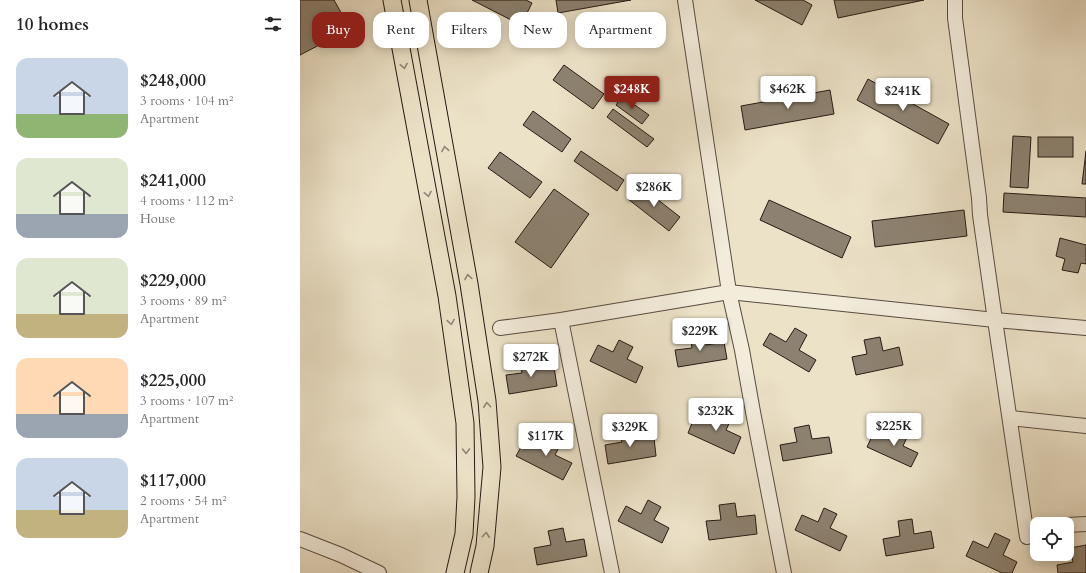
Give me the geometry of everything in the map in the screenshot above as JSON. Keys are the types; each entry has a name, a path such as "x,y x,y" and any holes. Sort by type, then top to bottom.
{"main road":[{"path":"392,0 447,296 465,423 466,497 464,534 455,573"},
{"path":"418,0 469,284 487,400 492,467 485,546 479,573"}],"street":[{"path":"685,0 729,292 742,350 784,573"},
{"path":"955,0 955,18 995,320 1010,418 1030,530"},
{"path":"500,328 561,320 729,292 1086,328"},
{"path":"561,320 612,573"},
{"path":"1010,418 1086,426"},
{"path":"1074,525 1086,524"},
{"path":"300,539 341,555 379,573"}],"building":[{"path":"300,0 334,0 341,12 312,12 312,48 313,48 300,55"},
{"path":"472,0 526,0 532,3 528,12 509,12 509,19 501,15 501,12 496,12"},
{"path":"556,0 631,0 564,12 558,12"},
{"path":"755,0 803,0 812,5 802,25"},
{"path":"834,0 924,0 838,18"},
{"path":"564,65 604,94 593,109 553,80"},
{"path":"868,79 949,124 938,144 857,100"},
{"path":"830,90 834,114 745,130 741,106"},
{"path":"622,96 649,115 642,124 616,105"},
{"path":"613,109 654,139 647,147 607,117"},
{"path":"533,111 571,139 562,152 523,125"},
{"path":"1013,136 1031,137 1028,188 1010,187"},
{"path":"1038,137 1073,137 1073,157 1038,157"},
{"path":"581,151 624,180 617,191 574,161"},
{"path":"1086,151 1086,184 1082,184"},
{"path":"500,152 542,182 530,198 488,168"},
{"path":"639,185 680,217 669,231 628,199"},
{"path":"554,189 589,214 551,268 515,242"},
{"path":"1004,193 1086,198 1086,217 1003,212"},
{"path":"769,200 851,237 842,258 760,220"},
{"path":"964,210 967,236 875,247 872,221"},
{"path":"1060,238 1086,245 1086,264 1081,263 1078,273 1062,270 1065,259 1056,256"},
{"path":"795,328 807,335 799,350 816,360 809,372 763,345 770,333 786,342"},
{"path":"703,331 706,345 724,342 727,359 678,367 675,350 692,348 690,333"},
{"path":"880,337 883,351 899,347 903,365 856,375 852,357 867,354 864,340"},
{"path":"619,340 633,347 627,359 643,367 636,383 590,361 598,345 613,352"},
{"path":"534,356 537,370 554,367 557,386 509,394 506,375 522,373 520,358"},
{"path":"717,411 732,417 726,430 741,437 734,454 688,433 695,416 711,424"},
{"path":"809,425 812,439 829,437 832,453 783,461 780,445 797,442 794,428"},
{"path":"633,427 636,440 654,438 656,456 608,464 605,445 622,442 619,429"},
{"path":"895,427 909,433 903,446 918,453 911,467 867,447 874,432 889,439"},
{"path":"548,434 562,441 555,455 572,463 563,480 516,456 525,440 541,448"},
{"path":"648,500 661,507 654,520 669,528 662,543 618,521 626,506 641,514"},
{"path":"735,503 737,517 755,515 757,534 709,540 706,521 721,520 719,505"},
{"path":"824,508 837,514 830,528 847,536 840,551 795,530 802,515 818,522"},
{"path":"912,519 914,534 931,531 934,548 886,556 883,539 900,536 898,521"},
{"path":"563,528 566,542 584,539 587,556 537,565 534,548 551,545 548,531"},
{"path":"995,533 1010,540 1003,555 1017,562 1012,573 1002,573 966,556 973,541 988,548"},
{"path":"1086,545 1086,573 1058,573 1057,565 1074,561 1074,547"}]}
